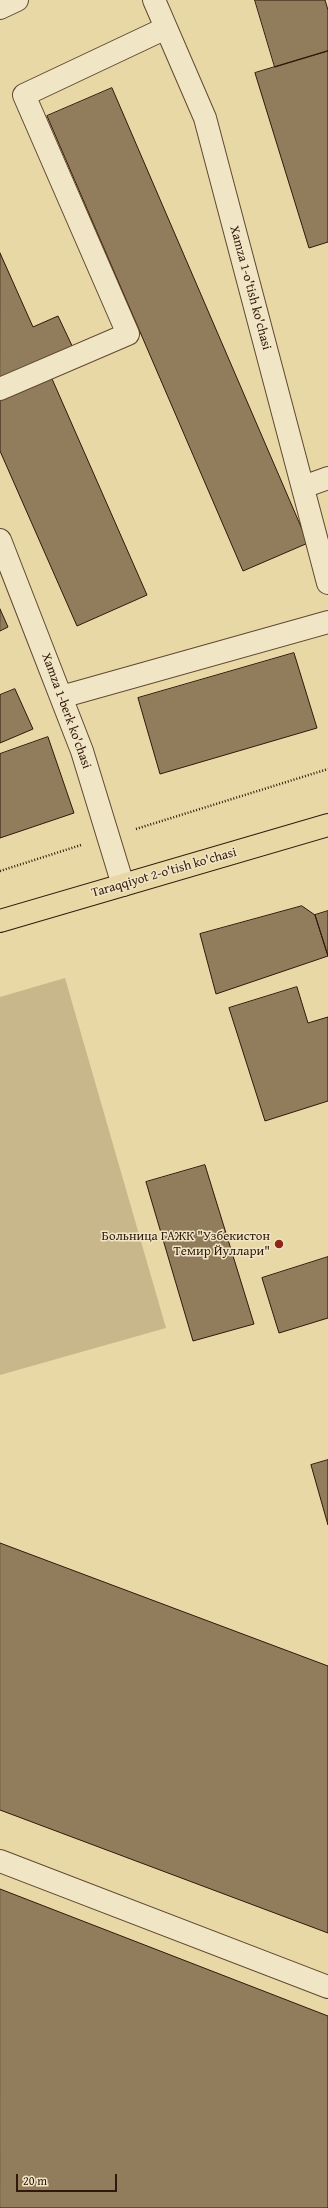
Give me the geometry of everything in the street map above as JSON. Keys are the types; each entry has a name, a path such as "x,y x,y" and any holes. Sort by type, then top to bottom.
{"main road":[{"name":"Taraqqiyot 2-o'tish ko'chasi","path":"0,921 328,825"}],"lane":[{"path":"0,8 17,0"},
{"name":"Xamza 1-o'tish ko'chasi","path":"154,0 205,118 328,583"},
{"path":"0,389 128,334 24,95 166,28"},
{"path":"303,487 328,478"},
{"name":"Xamza 1-berk ko'chasi","path":"0,540 82,752 123,885"},
{"path":"61,697 328,622"},
{"path":"0,1861 328,1987"}],"path":[{"path":"0,871 328,769"}],"shaded area":[{"path":"65,978 166,1328 0,1375 0,997"}],"building":[{"path":"255,0 325,0 328,10 328,51 275,67"},
{"path":"328,51 328,242 309,248 255,73"},
{"path":"112,88 308,543 243,571 47,116"},
{"path":"0,253 33,327 58,316 75,352 0,385"},
{"path":"49,372 147,595 77,626 0,451 0,394"},
{"path":"0,609 8,627 0,631"},
{"path":"294,653 317,728 160,774 138,698"},
{"path":"15,689 33,729 0,743 0,695"},
{"path":"48,737 74,813 0,838 0,754"},
{"path":"302,906 315,915 328,956 216,994 200,934"},
{"path":"328,911 328,956 315,915"},
{"path":"297,987 308,1023 328,1017 328,1101 265,1121 229,1008"},
{"path":"205,1165 254,1324 193,1341 146,1182"},
{"path":"328,1257 328,1318 279,1333 262,1278"},
{"path":"328,1460 328,1525 311,1465"},
{"path":"0,1543 328,1666 328,1933 0,1810"},
{"path":"0,1889 328,2016 328,2208 0,2208"}],"place":[{"name":"Больница ГАЖК \"Узбекистон Темир Йуллари\"","path":"279,1244"}]}
